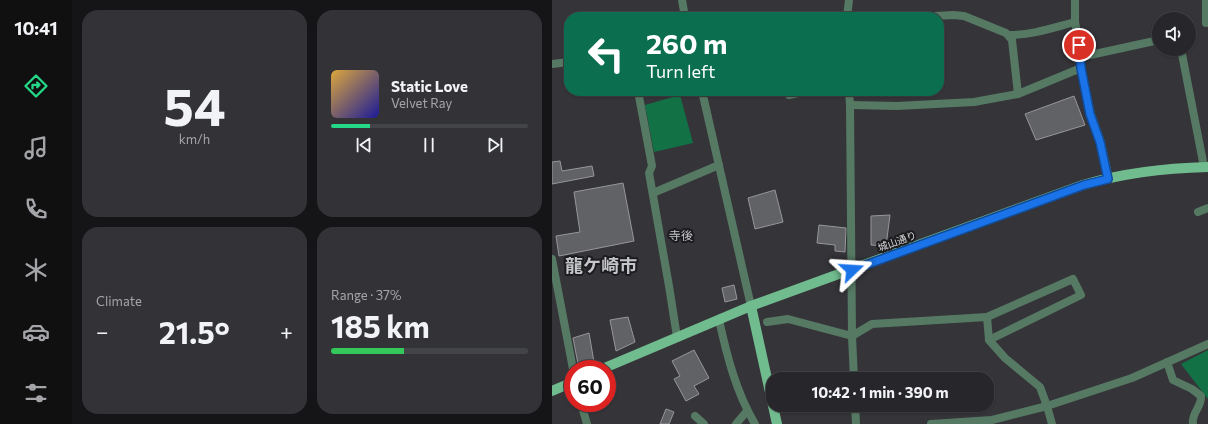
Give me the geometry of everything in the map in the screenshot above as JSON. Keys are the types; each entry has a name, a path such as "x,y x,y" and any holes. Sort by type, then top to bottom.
{"main road":[{"name":"城山通り","path":"616,363 751,306 1084,185 1151,171 1206,167"},
{"path":"751,306 776,424"},
{"path":"552,391 564,386"}],"street":[{"path":"682,0 684,12"},
{"path":"848,12 849,0"},
{"path":"1075,0 1075,22 1081,57 1081,68 1090,114 1100,142 1108,179"},
{"path":"1206,0 1206,23"},
{"path":"944,16 964,16 1006,33 1009,36 1012,40 1018,94"},
{"path":"1009,36 1034,33 1075,22"},
{"path":"1081,57 1152,42"},
{"path":"1182,56 1206,167"},
{"path":"552,64 564,63"},
{"path":"850,105 897,106 974,102 1018,94 1081,68"},
{"path":"639,96 652,166 649,172 670,286 677,337"},
{"path":"703,96 751,306"},
{"path":"849,96 854,372"},
{"path":"653,193 719,165"},
{"path":"1198,212 1208,208"},
{"path":"552,259 571,360"},
{"path":"767,322 788,319 852,336 872,324 987,317 1073,279 1081,295 989,340"},
{"path":"987,317 989,340 1005,358 1040,388 1052,424"},
{"path":"719,320 731,369 747,411 755,424"},
{"path":"931,424 992,420 1047,406 1132,378 1208,344"},
{"path":"1167,362 1173,380 1192,389 1201,396 1202,401 1192,418 1193,424"},
{"path":"736,424 747,411"},
{"path":"583,412 585,423"},
{"path":"855,412 856,424"},
{"path":"695,416 704,424"}],"green space":[{"path":"680,96 693,143 654,152 645,105"},
{"path":"1208,350 1208,399 1181,364"}],"building":[{"path":"1074,96 1085,125 1036,140 1025,114"},
{"path":"560,161 562,171 592,166 594,176 552,184 552,162"},
{"path":"623,183 634,241 559,256 556,236 580,232 574,192"},
{"path":"775,190 783,222 755,229 748,198"},
{"path":"890,215 886,246 871,245 871,216"},
{"path":"819,225 846,228 845,252 835,251 835,245 817,243"},
{"path":"734,285 737,299 725,302 722,288"},
{"path":"628,317 635,342 616,351 610,320"},
{"path":"589,333 594,360 577,360 573,338"},
{"path":"694,350 709,378 694,386 699,394 686,401 674,379 680,376 672,361"},
{"path":"666,409 674,412 669,424 660,424"}],"district":[{"name":"寺後","path":"681,235"},
{"name":"龍ケ崎市","path":"601,265"}],"route":[{"path":"852,270 1084,185 1108,179 1097,131 1090,114 1081,68 1079,45"}]}
